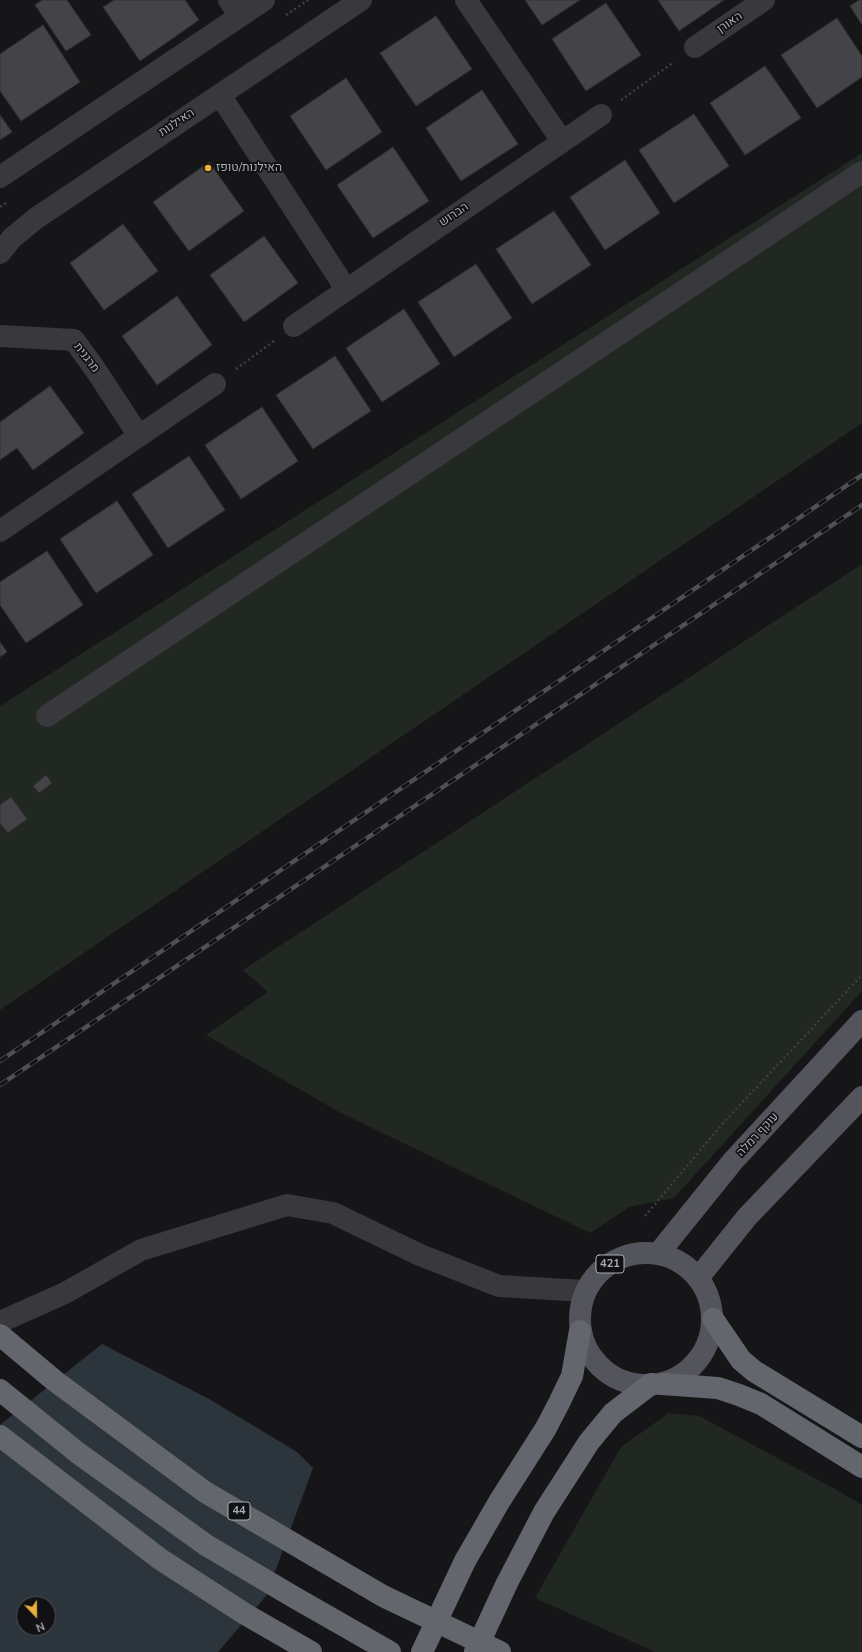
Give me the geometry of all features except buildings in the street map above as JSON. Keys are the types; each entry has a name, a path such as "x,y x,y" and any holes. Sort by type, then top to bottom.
{"highway":[{"path":"713,1319 733,1350 750,1367 862,1437"},
{"name":"421","path":"422,1652 465,1561 499,1502 546,1428 559,1403 572,1376 580,1331"},
{"name":"44","path":"0,1335 55,1381 205,1492 383,1596 500,1652"},
{"path":"657,1384 718,1388 739,1394 761,1404 862,1467"},
{"name":"421","path":"475,1652 507,1583 544,1512 589,1442 613,1413 657,1384"},
{"path":"0,1390 78,1453 206,1545 390,1652"},
{"path":"0,1436 160,1559 245,1614 312,1652"}],"main road":[{"name":"עוקף רמלה","path":"658,1254 733,1161 862,1021"},
{"path":"699,1277 747,1217 862,1097"},
{"name":"421","path":"636,1253 658,1254 674,1258 687,1266 699,1277 709,1297 713,1319 709,1341 698,1361 682,1375 657,1384 641,1385 619,1380 600,1368 587,1350 580,1331 580,1310 585,1291 598,1273 615,1260 636,1253"}],"street":[{"path":"0,177 234,8 264,0"},
{"name":"האילנות","path":"0,253 12,238 36,219 361,0"},
{"path":"466,0 562,141"},
{"name":"האורן","path":"695,47 764,0"},
{"path":"220,95 346,289"},
{"name":"הברוש","path":"294,326 601,115"},
{"path":"47,716 862,172"},
{"name":"מרגנית","path":"0,336 74,340 139,436"},
{"path":"0,531 215,384"},
{"path":"0,1322 65,1293 141,1250 287,1205 333,1213 420,1255 499,1286 585,1291"}],"path":[{"path":"601,115 695,47"},
{"path":"215,384 294,326"},
{"path":"645,1216 724,1122 862,974"}],"shaded area":[{"path":"862,153 862,423 0,1010 0,706"},
{"path":"862,564 862,991 674,1198 629,1207 590,1233 339,1112 206,1035 268,992 243,970"},
{"path":"102,1344 209,1399 297,1452 313,1468 266,1596 218,1652 0,1652 0,1425"},
{"path":"669,1413 699,1416 862,1505 862,1652 655,1652 535,1598 621,1447"}],"railway":[{"path":"0,1061 862,475"},
{"path":"0,1085 862,505"}],"place":[{"name":"האילנות/טופז","path":"208,168"}]}
